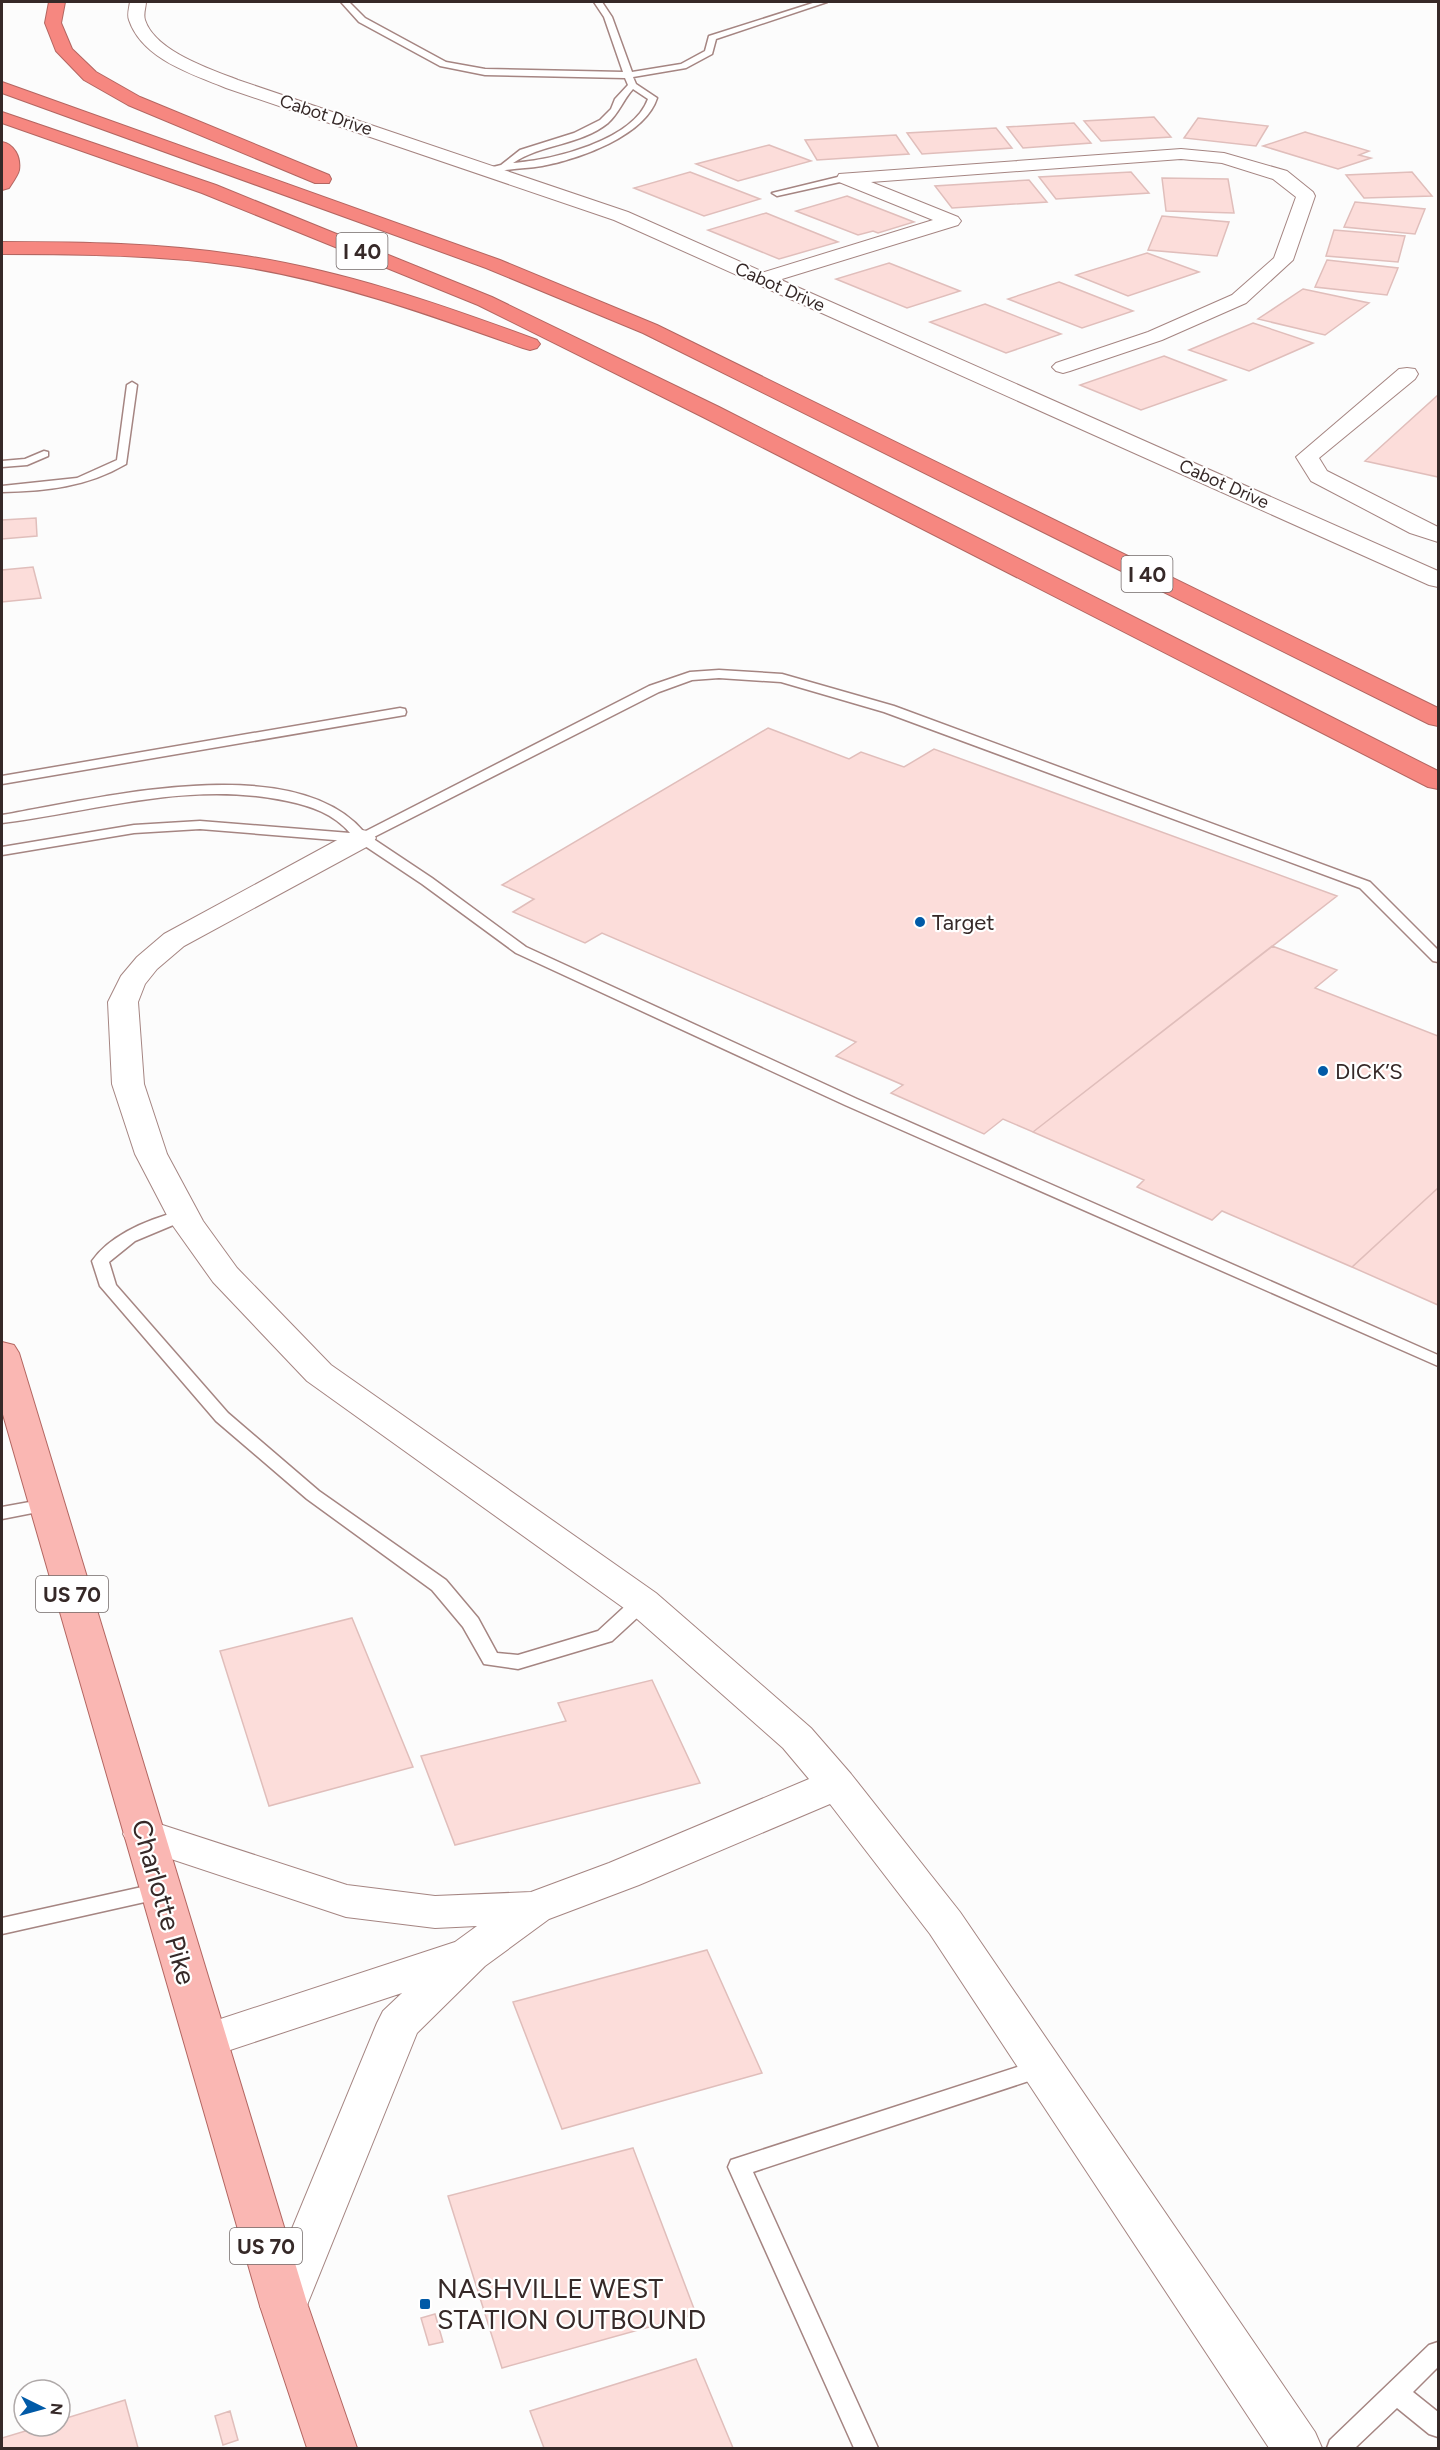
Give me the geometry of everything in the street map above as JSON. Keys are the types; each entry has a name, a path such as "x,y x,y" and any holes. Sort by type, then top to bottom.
{"highway":[{"path":"57,2 53,23 64,51 90,76 134,101 336,185"},
{"name":"I 40","path":"2,87 493,264 650,329 1438,718"},
{"name":"I 40","path":"2,117 209,189 485,302 711,412 1438,781"},
{"path":"2,147 7,151 9,170 2,184"},
{"path":"389,207 493,264"},
{"path":"2,248 86,248 198,255 286,270 392,296 485,327 711,412"}],"main road":[{"name":"Charlotte Pike","path":"2,1353 284,2306 332,2448"}],"street":[{"name":"Cabot Drive","path":"138,2 136,20 148,38 178,61 232,84 497,168 621,216 1435,575"},
{"path":"846,178 1181,154 1224,158 1280,175 1306,196 1283,260 1239,299 1155,336 1063,367"},
{"path":"762,279 951,221 846,178"},
{"path":"1407,374 1307,457 1319,476 1418,528 1438,535"},
{"path":"363,838 174,940 147,963 131,982 123,1002 128,1084 151,1154 184,1215 225,1275 319,1373 642,1602 797,1738 837,1784 945,1923 1297,2448"},
{"path":"284,2306 399,2023 470,1954 534,1908 624,1874 837,1784"},
{"path":"144,1834 346,1901 435,1912 534,1908"},
{"path":"206,2041 470,1954"}],"lane":[{"path":"345,2 362,20 443,64 485,72 628,75 683,66 709,52 712,38 823,2"},
{"path":"497,168 545,162 629,128 649,110 653,98 632,85 608,17 598,2"},
{"path":"497,168 523,152 577,135 603,122 615,110 619,99 632,85"},
{"path":"777,194 846,178"},
{"path":"2,489 71,484 101,476 122,462 132,385"},
{"path":"2,464 27,462 45,454"},
{"path":"2,851 134,829 200,825 363,838 654,689 690,676 719,674 782,678 889,709 1365,885 1438,958"},
{"path":"2,780 400,712"},
{"path":"2,819 189,789 261,791 313,802 346,819 363,838 427,881 521,950 851,1102 1438,1361"},
{"path":"184,1215 138,1232 116,1244 100,1262 108,1286 222,1417 313,1495 439,1585 471,1623 491,1659 518,1662 605,1636 642,1602"},
{"path":"2,1513 46,1505"},
{"path":"2,1926 160,1892"},
{"path":"866,2448 739,2167 1041,2068"},
{"path":"1339,2448 1438,2352"},
{"path":"1396,2393 1438,2426"}],"building":[{"path":"1154,117 1171,137 1101,141 1084,121"},
{"path":"1198,118 1268,126 1256,146 1184,138"},
{"path":"1074,123 1091,143 1023,148 1007,127"},
{"path":"996,128 1012,148 922,154 907,133"},
{"path":"1305,132 1369,151 1359,155 1371,158 1338,169 1263,146"},
{"path":"896,135 909,154 817,160 805,140"},
{"path":"769,145 811,161 738,181 696,164"},
{"path":"690,172 760,199 704,216 634,188"},
{"path":"1131,172 1149,193 1056,199 1039,177"},
{"path":"1412,172 1432,196 1364,198 1346,175"},
{"path":"1162,178 1228,179 1234,213 1166,211"},
{"path":"1029,180 1047,202 952,208 935,186"},
{"path":"847,196 914,222 878,233 873,231 858,235 796,211"},
{"path":"1355,202 1425,209 1415,234 1344,227"},
{"path":"766,213 838,242 779,259 708,230"},
{"path":"1162,216 1229,222 1217,256 1148,250"},
{"path":"1334,230 1405,236 1398,262 1326,256"},
{"path":"1147,253 1199,272 1128,296 1076,275"},
{"path":"1327,260 1398,268 1387,295 1315,287"},
{"path":"889,263 960,291 907,308 836,279"},
{"path":"1059,282 1133,311 1082,328 1008,299"},
{"path":"1303,289 1369,303 1325,335 1258,319"},
{"path":"985,304 1061,334 1006,353 930,322"},
{"path":"1253,323 1313,343 1249,371 1189,350"},
{"path":"1164,356 1226,380 1141,410 1080,385"},
{"path":"1438,395 1438,477 1365,461"},
{"path":"36,518 37,536 2,539 2,520"},
{"path":"33,567 41,598 2,602 2,570"},
{"name":"Target","path":"768,728 849,759 861,752 904,767 934,749 1337,896 1033,1132 1003,1119 984,1134 891,1093 903,1085 836,1056 856,1042 602,933 585,943 513,912 534,899 502,885"},
{"path":"1272,946 1337,970 1315,988 1438,1036 1438,1188 1352,1267 1222,1211 1212,1220 1137,1187 1144,1180 1033,1132"},
{"path":"1438,1188 1438,1305 1352,1267"},
{"path":"352,1618 413,1767 269,1806 220,1651"},
{"path":"652,1680 700,1783 455,1845 421,1756 566,1721 558,1703"},
{"path":"707,1950 762,2073 562,2129 513,2002"},
{"path":"633,2148 696,2314 502,2368 448,2196"},
{"path":"435,2314 443,2342 429,2345 421,2318"},
{"path":"696,2359 733,2448 544,2448 530,2411"},
{"path":"125,2400 138,2448 2,2448 2,2438 12,2435 12,2438 72,2438 72,2416"},
{"path":"230,2411 238,2440 223,2445 215,2416"}],"place":[{"name":"Target","path":"920,922"},
{"name":"DICK’S","path":"1323,1071"},
{"name":"NASHVILLE WEST STATION OUTBOUND","path":"425,2304"}]}
